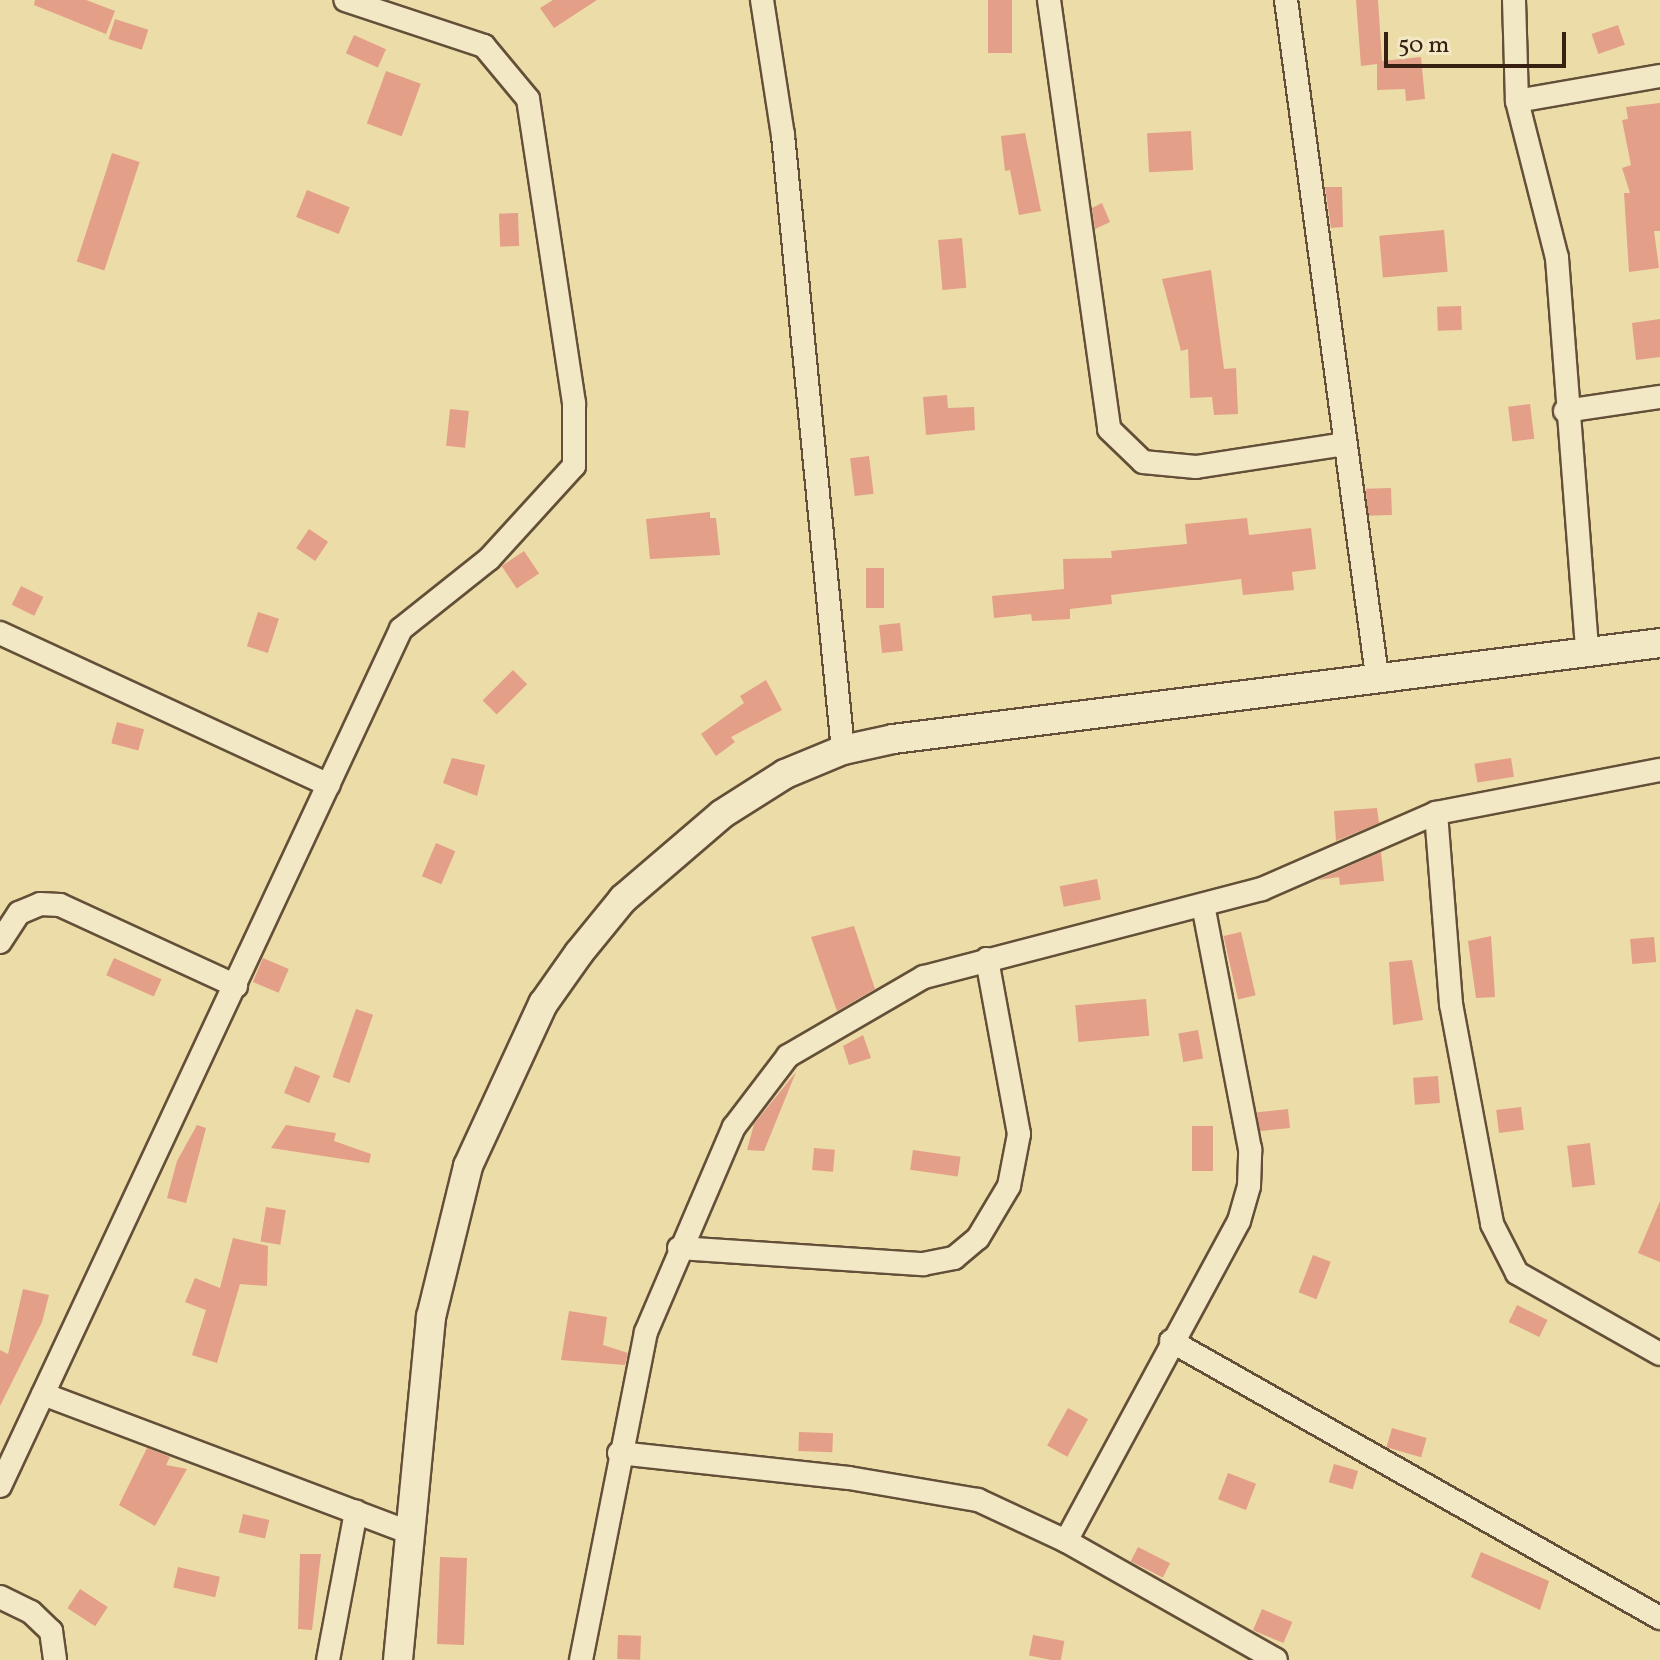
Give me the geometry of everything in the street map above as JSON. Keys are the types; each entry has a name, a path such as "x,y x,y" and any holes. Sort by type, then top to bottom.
{"street":[{"path":"0,1486 401,629 489,559 574,466 574,403 528,99 484,46 345,0"},
{"path":"762,0 783,135 843,750"},
{"path":"1049,0 1109,429 1143,462 1196,467 1344,444"},
{"path":"1286,0 1377,676"},
{"path":"1514,0 1517,101 1557,258 1565,411 1587,652"},
{"path":"1517,101 1660,76"},
{"path":"1565,411 1660,397"},
{"path":"0,633 329,785"},
{"path":"398,1660 431,1317 468,1166 543,1004 623,899 694,838 785,774 843,750 893,739 1377,676 1660,643"},
{"path":"581,1660 619,1453 646,1332 679,1248 749,1101 788,1056 924,977 1079,932 1203,906 1262,889 1436,813 1660,770"},
{"path":"1436,813 1451,1004 1492,1224 1517,1273 1660,1354"},
{"path":"0,942 19,913 40,904 60,905 236,986"},
{"path":"1066,1541 1171,1341 1239,1221 1249,1186 1250,1149 1203,906"},
{"path":"679,1248 923,1264 954,1258 978,1238 1009,1186 1019,1134 987,959"},
{"path":"1171,1341 1660,1618"},
{"path":"43,1394 408,1532"},
{"path":"619,1453 946,1493 1008,1511 1276,1660"},
{"path":"328,1660 356,1512"},
{"path":"0,1597 31,1612 51,1631 55,1660"}],"building":[{"path":"35,0 86,0 115,11 106,34 34,5"},
{"path":"553,0 597,0 554,28 540,8"},
{"path":"988,0 1012,0 1012,53 988,53"},
{"path":"1356,0 1378,0 1382,61 1421,57 1425,99 1406,101 1405,89 1377,90 1377,64 1361,66"},
{"path":"115,19 148,30 142,50 109,39"},
{"path":"1618,25 1625,45 1598,54 1592,34"},
{"path":"354,35 386,49 378,68 346,53"},
{"path":"386,71 421,84 402,136 367,124"},
{"path":"1660,103 1660,231 1654,231 1659,268 1629,272 1624,193 1630,193 1622,168 1631,165 1622,120 1628,119 1626,107"},
{"path":"1191,131 1193,170 1149,172 1147,133"},
{"path":"1025,133 1041,211 1019,215 1010,170 1005,171 1001,136"},
{"path":"112,153 140,162 104,270 77,261"},
{"path":"1325,187 1342,187 1343,227 1331,228"},
{"path":"307,190 350,207 339,234 296,217"},
{"path":"1102,203 1110,222 1095,229 1092,208"},
{"path":"518,213 519,246 500,247 499,214"},
{"path":"1444,230 1448,272 1383,278 1379,236"},
{"path":"962,238 966,288 942,290 938,240"},
{"path":"1211,270 1224,369 1236,368 1238,414 1214,415 1212,397 1190,398 1188,349 1181,351 1162,279"},
{"path":"1461,306 1462,330 1438,331 1437,307"},
{"path":"1660,319 1660,357 1636,360 1632,323"},
{"path":"947,395 948,408 974,407 975,430 926,435 923,397"},
{"path":"1530,404 1534,439 1512,441 1508,407"},
{"path":"450,409 469,411 465,448 446,446"},
{"path":"869,456 874,494 855,496 850,458"},
{"path":"1391,488 1392,515 1367,516 1366,489"},
{"path":"710,512 710,518 716,518 720,555 650,559 646,519"},
{"path":"1247,518 1249,535 1311,528 1316,569 1292,572 1294,590 1243,595 1241,579 1111,595 1112,604 1070,609 1070,619 1032,621 1031,614 994,618 992,596 1064,589 1063,559 1112,558 1111,551 1187,544 1185,524"},
{"path":"309,529 328,542 315,561 296,548"},
{"path":"524,551 539,573 517,588 502,566"},
{"path":"866,568 884,568 884,608 866,608"},
{"path":"21,586 43,597 34,616 12,605"},
{"path":"258,612 279,619 268,653 247,646"},
{"path":"900,623 903,651 882,653 879,625"},
{"path":"513,670 527,684 497,715 483,700"},
{"path":"766,680 782,710 731,737 735,742 716,756 701,734 744,703 740,696"},
{"path":"117,722 144,729 138,750 111,743"},
{"path":"452,758 485,765 477,796 443,783"},
{"path":"1511,758 1514,777 1477,783 1474,764"},
{"path":"1377,808 1379,823 1336,841 1334,811"},
{"path":"436,843 455,851 441,884 422,876"},
{"path":"1381,852 1384,881 1340,885 1339,877 1318,880"},
{"path":"1097,879 1101,900 1064,907 1060,886"},
{"path":"854,926 875,989 837,1011 811,937"},
{"path":"1241,932 1256,995 1238,999 1223,936"},
{"path":"1491,936 1495,997 1476,998 1468,941"},
{"path":"1654,937 1656,962 1632,964 1630,939"},
{"path":"114,958 162,979 154,997 106,975"},
{"path":"263,958 289,969 279,993 253,982"},
{"path":"1412,960 1423,1020 1393,1025 1389,962"},
{"path":"1146,999 1149,1036 1078,1042 1075,1005"},
{"path":"356,1009 373,1015 350,1083 333,1077"},
{"path":"1198,1030 1203,1059 1183,1062 1178,1033"},
{"path":"863,1035 871,1058 849,1065 843,1046"},
{"path":"295,1066 320,1076 309,1103 284,1093"},
{"path":"796,1072 764,1151 747,1150 754,1124"},
{"path":"1438,1076 1440,1103 1415,1105 1413,1078"},
{"path":"1521,1107 1524,1130 1499,1133 1496,1110"},
{"path":"1288,1109 1290,1128 1259,1131 1257,1112"},
{"path":"197,1125 206,1128 186,1203 167,1198 177,1161"},
{"path":"286,1125 336,1133 334,1141 371,1154 369,1163 271,1148"},
{"path":"1192,1126 1213,1126 1213,1171 1192,1171"},
{"path":"1590,1143 1595,1185 1572,1187 1567,1146"},
{"path":"814,1148 835,1150 833,1172 812,1170"},
{"path":"913,1150 961,1157 958,1176 910,1170"},
{"path":"1660,1201 1660,1262 1638,1253"},
{"path":"266,1207 286,1210 280,1245 261,1242"},
{"path":"233,1238 268,1246 267,1286 240,1284 217,1363 192,1355 206,1310 185,1302 195,1278 220,1288"},
{"path":"1313,1255 1331,1262 1316,1299 1299,1292"},
{"path":"23,1289 49,1295 42,1322 0,1406 0,1350 8,1354"},
{"path":"1517,1305 1548,1320 1539,1337 1509,1322"},
{"path":"569,1311 607,1317 603,1345 628,1353 625,1365 561,1360"},
{"path":"1068,1408 1088,1419 1067,1457 1047,1446"},
{"path":"1392,1428 1427,1438 1421,1457 1386,1447"},
{"path":"799,1432 833,1433 832,1452 798,1451"},
{"path":"147,1448 170,1457 166,1465 187,1469 155,1526 119,1505"},
{"path":"1334,1464 1358,1471 1353,1489 1329,1482"},
{"path":"1228,1473 1256,1484 1246,1510 1218,1499"},
{"path":"243,1514 269,1520 265,1539 239,1533"},
{"path":"1138,1547 1170,1563 1163,1578 1131,1561"},
{"path":"1481,1552 1549,1581 1540,1610 1471,1577"},
{"path":"300,1554 321,1554 312,1630 298,1629"},
{"path":"440,1557 467,1558 464,1645 437,1644"},
{"path":"178,1567 220,1577 215,1597 173,1587"},
{"path":"80,1589 108,1607 95,1626 67,1608"},
{"path":"1262,1609 1292,1622 1283,1643 1253,1630"},
{"path":"618,1635 641,1636 640,1660 617,1659"},
{"path":"1033,1635 1064,1641 1061,1660 1029,1656"}]}
